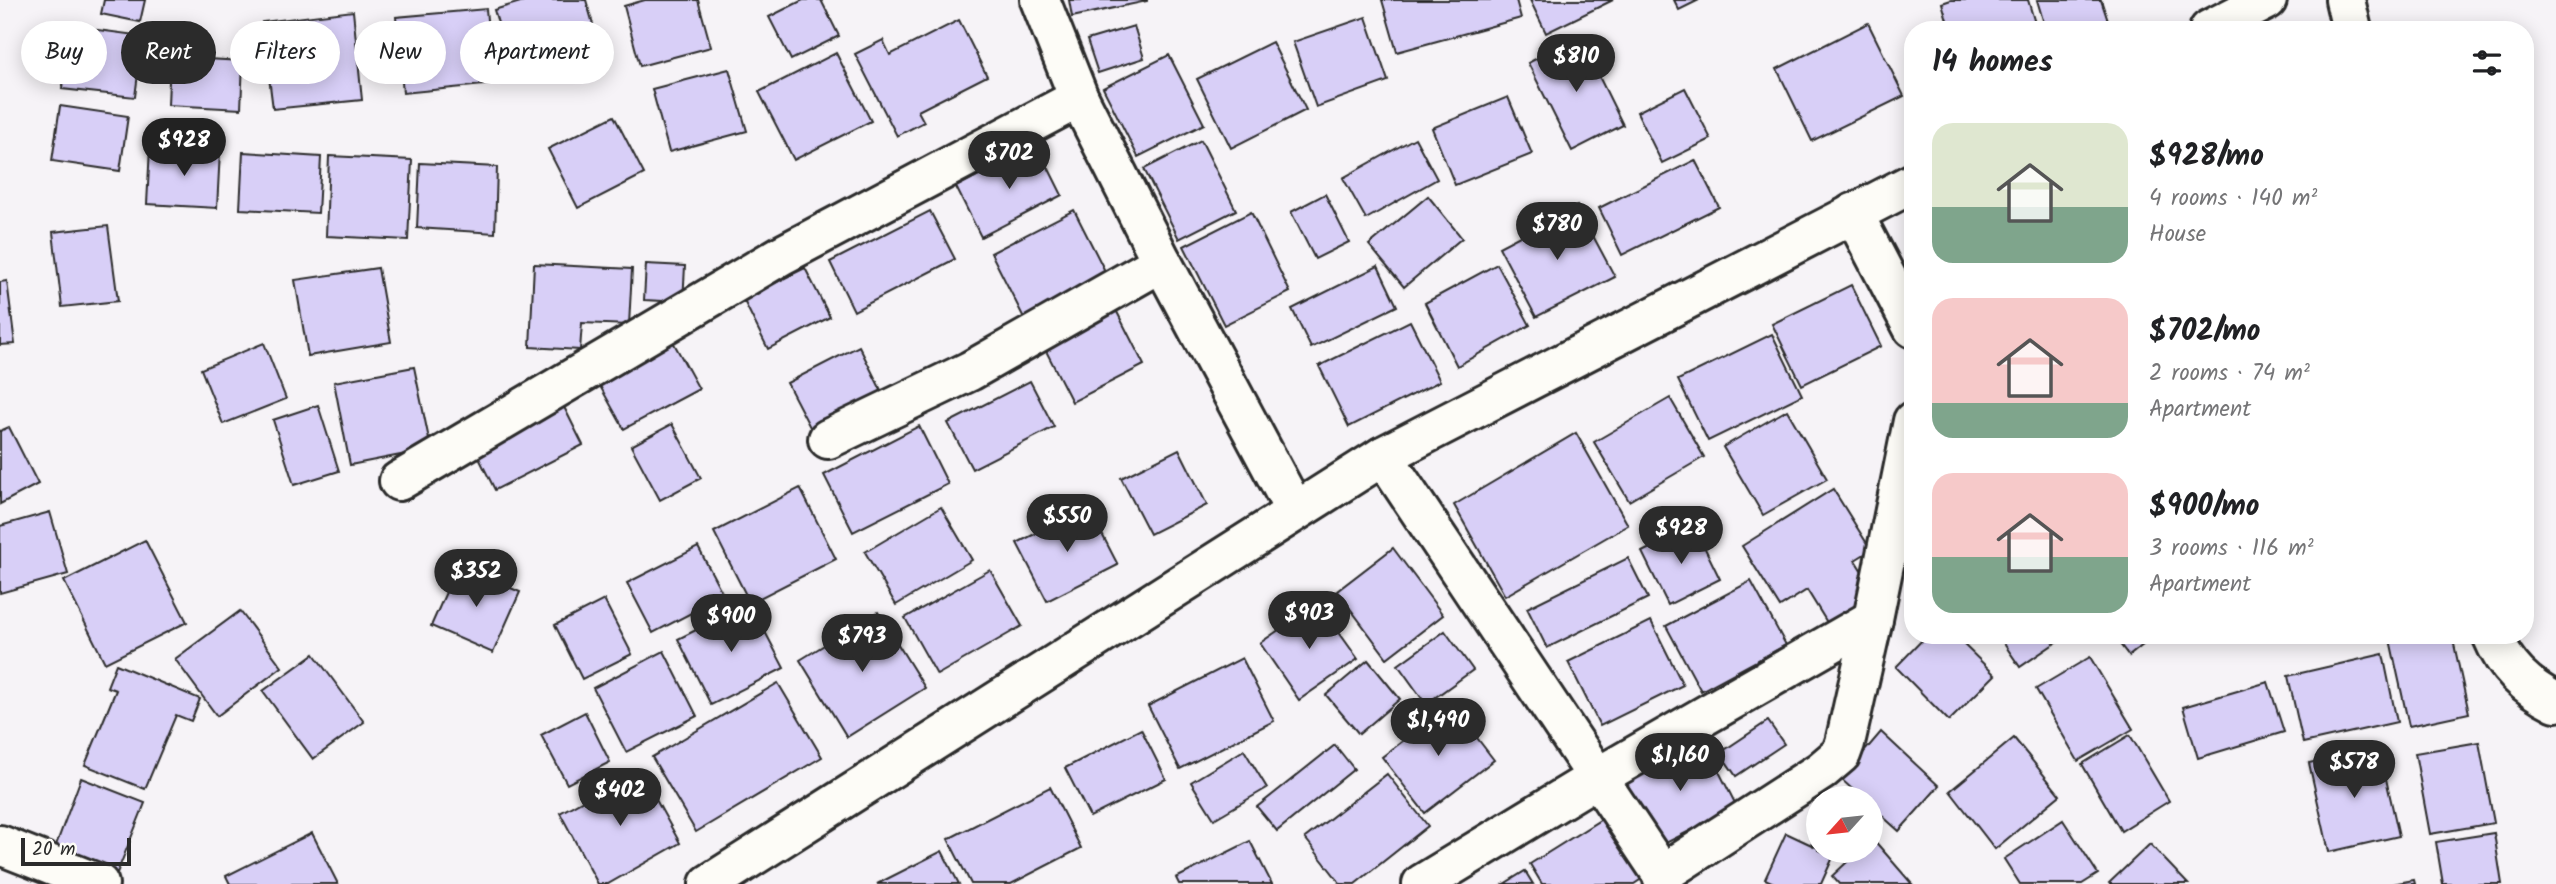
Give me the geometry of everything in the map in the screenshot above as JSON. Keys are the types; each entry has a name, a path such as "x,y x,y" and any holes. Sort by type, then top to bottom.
{"street":[{"path":"1040,0 1079,98 1162,262 1295,511"},
{"path":"2226,21 2267,0"},
{"path":"2344,0 2350,21"},
{"path":"399,481 782,255 1079,98"},
{"path":"709,884 1383,456 1904,188"},
{"path":"1853,213 1904,311"},
{"path":"828,439 970,371 1162,262"},
{"path":"1383,456 1663,879 1841,754 1873,619 1904,466"},
{"path":"1422,884 1598,777 1873,619"},
{"path":"2496,644 2500,655 2533,690 2556,702"},
{"path":"0,845 99,884"}],"building":[{"path":"104,0 145,0 140,21 101,14"},
{"path":"527,0 586,0 592,21 497,21 494,10"},
{"path":"645,0 698,0 711,47 640,66 624,6"},
{"path":"803,0 821,0 839,36 791,60 769,17"},
{"path":"1069,0 1147,0 1147,1 1072,17"},
{"path":"1382,0 1516,0 1521,18 1397,52"},
{"path":"1530,0 1613,0 1546,33"},
{"path":"1674,0 1699,0 1679,10"},
{"path":"1951,0 2028,0 2034,21 1947,21 1942,3"},
{"path":"2037,0 2101,0 2108,21 2043,21"},
{"path":"486,9 487,21 460,21 460,84 493,84 403,93 402,84 446,84 446,21 396,21 396,17"},
{"path":"353,11 354,84 360,84 362,100 273,109 270,84 340,84 340,21 270,21"},
{"path":"1366,17 1388,81 1316,107 1293,42"},
{"path":"959,20 987,76 918,111 924,122 897,136 855,54 883,40 890,55"},
{"path":"1868,23 1904,96 1812,141 1777,69"},
{"path":"1134,26 1144,58 1098,73 1087,40"},
{"path":"107,31 121,33 121,84 137,84 135,97 62,89 62,84 107,84"},
{"path":"1579,36 1623,125 1572,151 1528,63"},
{"path":"1272,42 1306,110 1231,148 1197,79"},
{"path":"836,53 871,121 794,160 759,92"},
{"path":"1169,55 1204,124 1138,157 1103,88"},
{"path":"216,60 230,60 230,84 242,84 241,109 168,105 169,84 216,84"},
{"path":"729,69 747,131 669,152 652,89"},
{"path":"1685,88 1711,139 1662,163 1637,112"},
{"path":"1508,97 1532,154 1455,185 1432,128"},
{"path":"60,106 128,116 120,171 52,161"},
{"path":"614,116 644,174 578,208 548,149"},
{"path":"1415,138 1437,179 1366,219 1343,178"},
{"path":"1201,140 1236,210 1179,239 1144,169"},
{"path":"1037,145 1062,195 981,237 956,187"},
{"path":"150,148 220,151 217,208 147,204"},
{"path":"243,152 321,157 318,213 240,209"},
{"path":"329,156 412,160 408,240 326,236"},
{"path":"1695,160 1719,207 1622,255 1599,208"},
{"path":"420,163 497,167 495,233 417,228"},
{"path":"1325,194 1349,242 1315,259 1291,212"},
{"path":"1428,196 1462,238 1404,287 1369,245"},
{"path":"1577,206 1615,277 1536,317 1499,247"},
{"path":"1074,210 1108,277 1025,320 991,253"},
{"path":"930,211 955,259 854,311 830,262"},
{"path":"1251,212 1290,292 1224,325 1184,246"},
{"path":"108,226 118,301 62,307 53,232"},
{"path":"534,264 632,269 629,325 582,323 580,350 530,347"},
{"path":"646,264 685,266 683,302 644,300"},
{"path":"1497,264 1530,325 1457,366 1425,303"},
{"path":"1378,266 1397,306 1311,348 1292,309"},
{"path":"378,268 391,342 308,356 295,280"},
{"path":"805,268 830,317 768,349 743,299"},
{"path":"7,281 15,344 0,345 0,282"},
{"path":"1851,285 1881,346 1802,385 1772,324"},
{"path":"1116,310 1144,365 1072,402 1044,347"},
{"path":"1410,321 1440,381 1349,427 1319,366"},
{"path":"1772,334 1802,395 1708,441 1678,380"},
{"path":"671,338 699,389 624,429 596,379"},
{"path":"264,343 286,399 223,424 201,369"},
{"path":"859,346 884,396 813,433 787,383"},
{"path":"414,367 431,449 350,465 334,382"},
{"path":"1030,381 1054,427 972,469 948,423"},
{"path":"1670,398 1704,457 1629,501 1594,442"},
{"path":"318,405 339,471 294,485 273,420"},
{"path":"564,407 583,445 495,490 476,452"},
{"path":"1787,410 1827,479 1763,515 1723,447"},
{"path":"672,424 701,478 660,500 631,446"},
{"path":"919,426 948,484 853,532 824,475"},
{"path":"9,427 38,484 0,504 0,431"},
{"path":"1576,433 1628,525 1505,596 1454,505"},
{"path":"1179,449 1207,505 1150,534 1121,478"},
{"path":"800,488 836,559 750,603 714,532"},
{"path":"1833,489 1871,550 1855,560 1876,594 1828,624 1807,590 1780,607 1742,546"},
{"path":"941,507 972,560 896,605 865,552"},
{"path":"1088,507 1118,565 1047,601 1017,543"},
{"path":"50,512 68,574 0,593 0,526"},
{"path":"1694,526 1720,579 1668,605 1642,552"},
{"path":"145,540 187,622 105,663 64,581"},
{"path":"698,547 724,596 653,633 627,583"},
{"path":"1393,548 1443,615 1387,658 1337,591"},
{"path":"1628,558 1648,598 1547,648 1527,608"},
{"path":"458,565 520,592 493,653 431,626"},
{"path":"990,570 1022,626 937,675 905,618"},
{"path":"1751,581 1786,645 1701,691 1666,626"},
{"path":"604,600 632,654 582,679 555,625"},
{"path":"750,603 784,668 711,705 678,639"},
{"path":"1318,603 1358,659 1299,700 1260,643"},
{"path":"240,611 282,667 217,716 175,659"},
{"path":"878,612 925,688 847,737 800,660"},
{"path":"1651,621 1683,685 1600,726 1568,662"},
{"path":"1445,631 1473,670 1426,704 1398,665"},
{"path":"1918,644 1963,644 1995,675 1949,721 1896,667"},
{"path":"2004,644 2054,644 2020,667"},
{"path":"2120,644 2144,644 2129,656"},
{"path":"2391,644 2454,644 2469,713 2409,726"},
{"path":"664,651 697,716 626,752 593,688"},
{"path":"314,654 364,722 313,759 263,691"},
{"path":"2383,654 2397,722 2303,743 2288,676"},
{"path":"2090,657 2133,729 2078,761 2036,689"},
{"path":"1242,658 1274,721 1180,769 1148,706"},
{"path":"1368,660 1400,699 1359,734 1326,695"},
{"path":"116,664 200,699 191,721 176,715 145,789 85,765 116,690 107,687"},
{"path":"2268,682 2284,732 2198,758 2183,707"},
{"path":"778,683 822,757 696,832 652,757"},
{"path":"1451,704 1494,760 1425,813 1382,757"},
{"path":"585,712 610,762 567,784 541,735"},
{"path":"1768,721 1784,744 1736,776 1720,753"},
{"path":"1141,729 1166,779 1090,817 1065,768"},
{"path":"1881,732 1939,786 1899,831 1883,817 1883,786 1849,786 1841,779"},
{"path":"2130,735 2169,801 2121,831 2082,764"},
{"path":"1702,738 1737,807 1658,847 1624,778"},
{"path":"2014,738 2060,795 1995,849 1950,791"},
{"path":"2479,742 2494,823 2430,834 2415,753"},
{"path":"1335,745 1354,769 1277,831 1257,807"},
{"path":"2379,748 2399,836 2329,852 2309,763"},
{"path":"1244,750 1267,788 1214,819 1191,782"},
{"path":"639,769 680,843 608,884 598,884 560,813"},
{"path":"1387,774 1428,826 1355,884 1341,884 1305,838"},
{"path":"81,778 145,803 117,873 55,848"},
{"path":"1050,787 1081,848 1011,884 971,884 948,839"},
{"path":"1605,817 1643,878 1634,884 1542,884 1530,864"},
{"path":"2063,820 2098,874 2082,884 2020,884 2004,859"},
{"path":"312,833 338,884 230,884 226,876"},
{"path":"1786,833 1806,842 1806,863 1830,863 1821,884 1776,884 1765,879"},
{"path":"2494,833 2502,884 2443,884 2436,842"},
{"path":"1250,841 1272,884 1179,884 1176,878"},
{"path":"2150,844 2188,884 2109,883"},
{"path":"942,851 959,884 877,884"},
{"path":"1883,851 1912,884 1839,884 1832,876 1846,863 1883,863"},
{"path":"1525,871 1533,884 1504,884"},
{"path":"2414,880 2415,884 2392,884"}]}
